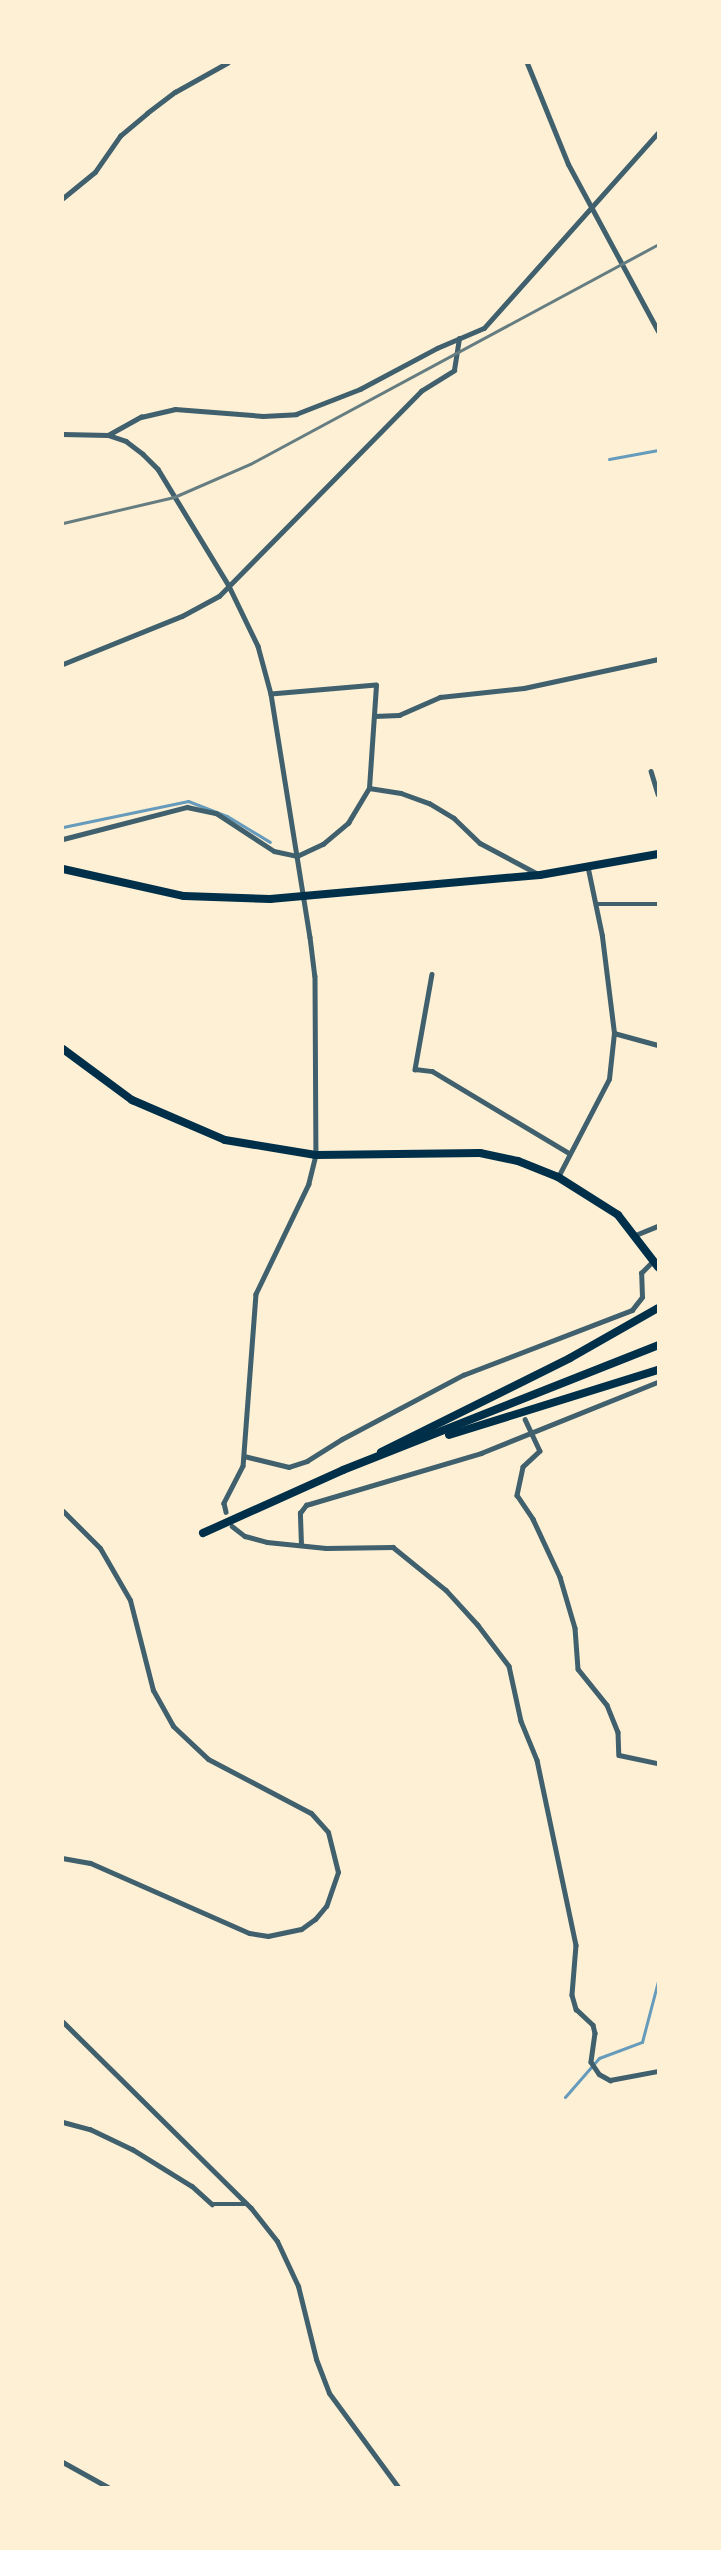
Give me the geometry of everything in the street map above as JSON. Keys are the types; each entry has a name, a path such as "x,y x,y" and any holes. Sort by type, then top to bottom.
{"highway":[{"path":"63,869 184,896 220,900 303,897 540,874 588,868 658,854"},
{"path":"63,1049 132,1100 190,1127 262,1148 316,1155 480,1153 518,1161 558,1177 618,1215 656,1264"},
{"path":"203,1533 343,1470 570,1358 658,1308"},
{"path":"343,1470 655,1346"},
{"path":"395,1451 658,1370"}],"street":[{"path":"63,198 95,172 120,135 175,92 228,63"},
{"path":"527,63 568,164 658,332"},
{"path":"108,435 141,417 175,409 263,416 296,414 356,391 459,338 484,328 658,133"},
{"path":"63,664 182,616 219,597 421,391 454,370 459,338"},
{"path":"63,434 108,435 126,441 158,469 229,586 258,646 271,694 297,856 315,976 316,1155 306,1191 256,1294 244,1456 237,1483 224,1503 226,1512"},
{"path":"374,716 399,715 440,697 524,688 658,659"},
{"path":"63,839 187,807 216,813 274,851 297,856 323,844 348,823 369,788 376,685 271,694"},
{"path":"651,771 658,794"},
{"path":"369,788 401,793 429,803 454,818 480,843 540,874"},
{"path":"558,1177 609,1079 614,1033 597,904 588,868"},
{"path":"597,904 658,904"},
{"path":"432,974 415,1069 432,1071 569,1153"},
{"path":"614,1033 658,1045"},
{"path":"633,1236 658,1226"},
{"path":"244,1456 289,1467 307,1461 342,1439 463,1375 632,1310 642,1297 641,1273 656,1264"},
{"path":"301,1545 300,1512 306,1505 481,1453 658,1382"},
{"path":"525,1419 540,1451 523,1467 517,1495 533,1518 560,1577 575,1628 578,1669 607,1705 618,1732 619,1755 658,1763"},
{"path":"63,1511 100,1548 130,1600 153,1690 173,1726 208,1759 311,1813 328,1832 338,1872 326,1906 315,1919 300,1929 267,1936 249,1933 90,1863 63,1858"},
{"path":"232,1526 245,1536 267,1542 393,1547 446,1590 509,1666 521,1721 537,1760 572,1921 577,1961 572,1995 576,2009 593,2025 595,2033 591,2062 599,2074 610,2080 658,2071"},
{"path":"63,2022 247,2204 277,2241 298,2286 316,2359 329,2393 398,2487"},
{"path":"63,2122 90,2129 132,2149 192,2186 212,2204 247,2204"},
{"path":"63,2462 108,2487"}],"waterway":[{"path":"609,459 658,450"},
{"path":"63,827 188,801 227,816 270,842"},
{"path":"565,2097 599,2058 642,2042 658,1981"}],"railway":[{"path":"63,523 174,497 250,464 658,244"}]}
